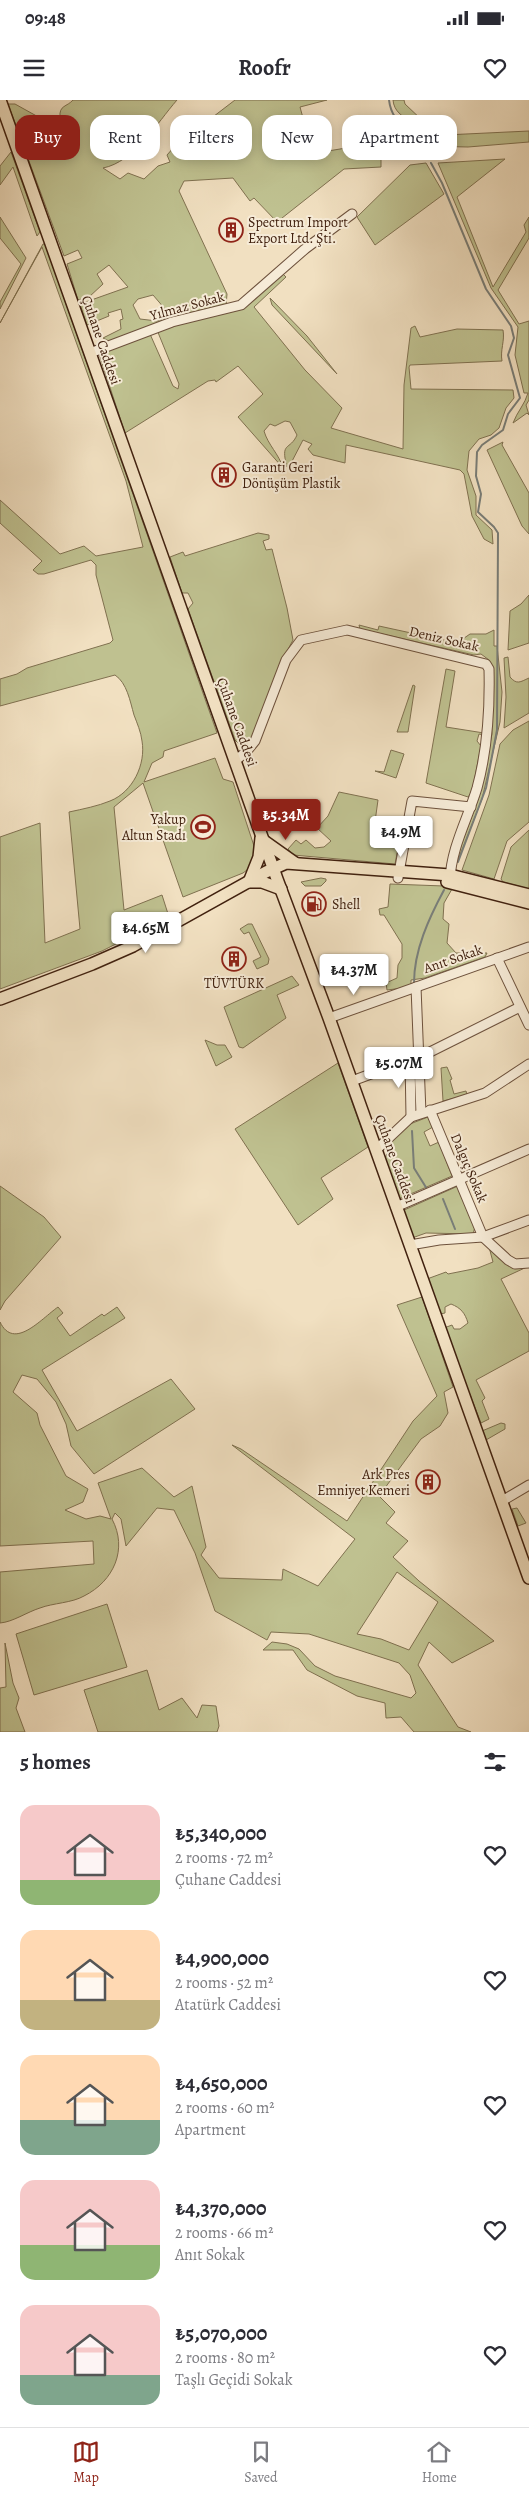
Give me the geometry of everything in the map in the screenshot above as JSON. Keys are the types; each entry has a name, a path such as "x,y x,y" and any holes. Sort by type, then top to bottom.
{"main road":[{"name":"Çuhane Caddesi","path":"0,100 15,140"},
{"path":"0,131 15,140"},
{"name":"Çuhane Caddesi","path":"22,160 262,838 352,1081 529,1578"},
{"path":"249,882 259,857 262,838 295,863"},
{"path":"0,998 92,964 133,946 286,863 450,879 529,895"},
{"path":"274,869 398,874"},
{"path":"450,879 529,903"},
{"path":"249,882 262,882 281,889"}],"street":[{"name":"Yılmaz Sokak","path":"90,352 172,322 241,305 305,249 352,214"},
{"name":"Deniz Sokak","path":"235,761 246,752 254,740 286,660 295,644 301,640 348,630 486,664 489,669 490,727 482,771 452,860 450,879"},
{"path":"398,874 412,801 471,807"},
{"name":"Anıt Sokak","path":"329,1018 529,946"},
{"path":"497,958 529,1025"},
{"path":"411,1117 416,987"},
{"path":"352,1081 414,1058 520,1007"},
{"name":"Dalgıç Sokak","path":"414,1058 426,1112 459,1179 484,1237"},
{"path":"376,1150 411,1117 485,1092 529,1064"},
{"path":"396,1207 529,1149"},
{"path":"410,1245 439,1240 484,1237 529,1220"},
{"path":"484,1237 508,1260 515,1264 529,1263"},
{"path":"502,1501 529,1485"}],"green space":[{"path":"73,100 177,100 160,121 160,115 90,115 90,160 121,160 103,168 120,179 128,173 144,179 158,166 170,162 167,155 170,152 170,160 252,160 252,115 215,115 235,100 327,100 300,107 302,115 262,115 262,160 332,160 332,150 342,149 342,160 381,160 381,167 344,169 277,222 254,198 250,201 233,178 184,181 179,191 227,294 226,306 111,342 103,338 121,329 120,320 123,319 121,309 108,313 109,316 87,325 80,304 128,287 109,265 97,274 103,284 89,297 78,300 67,264 82,258 78,250 64,256 29,160 80,160 80,115 60,115 64,107","holes":["153,295 171,316 157,321 140,319 133,305 138,299"]},
{"path":"393,100 404,100 405,104 417,115 402,115 395,107"},
{"path":"8,104 15,104 35,115 15,115 15,123"},
{"path":"529,131 529,142 457,147 457,134"},
{"path":"11,152 40,232 37,236 13,167 0,185 0,166"},
{"path":"505,159 457,197 493,287 526,232 524,225 529,217 529,238 498,290 519,324 529,321 529,400 526,405 529,415 527,413 513,423 528,393 524,393 515,355 518,327 491,288 438,163"},
{"path":"426,163 444,194 375,245 357,217 410,165"},
{"path":"0,217 26,258 0,309 0,302 21,264 0,238"},
{"path":"43,244 45,244 217,733 164,751 163,757 152,763 144,782 215,758 223,779 233,782 256,852 251,867 243,873 183,897 143,783 114,807 124,910 162,895 169,917 102,951 0,989 0,837 40,823 45,943 80,929 69,812 105,803 118,797 136,776 140,768 143,750 141,734 128,693 115,675 0,706 0,679 17,674 27,668 110,643 113,640 96,575 96,565 91,560 44,574 38,574 33,570 42,561 0,523 0,500 60,554 84,546 96,556 143,547 126,481 42,247 0,323"},
{"path":"282,273 286,277 254,307 305,370 342,408 331,428 403,449 404,385 411,328 415,326 420,337 457,329 503,330 502,361 410,365 409,367 411,389 513,390 514,398 506,408 499,428 491,435 479,439 469,451 467,470 476,496 476,515 492,530 493,544 484,539 472,516 464,474 460,470 346,445 345,463 313,455 308,449 312,444 303,440 289,467 287,467 285,450 297,435 290,422 285,421 275,426 270,424 264,431 283,468 238,417 263,394 238,366 216,382 215,380 208,381 125,433 99,354 150,334 173,386 178,389 179,384 157,330 237,310"},
{"path":"270,298 307,336 337,374 272,305"},
{"path":"503,442 502,445 529,493 529,534 522,526 487,450"},
{"path":"258,533 269,535 269,539 263,541 266,550 272,549 293,640 286,653 256,732 242,747 235,740 188,609 193,603 188,593 182,593 170,557 183,552 185,556"},
{"path":"529,595 529,643 508,650 510,611 521,604"},
{"path":"359,625 378,630 379,626 457,643 470,634 486,634 494,630 494,646 497,646 502,692 500,722 482,799 458,860 457,856 479,797 492,734 489,660 481,654 474,655 360,629"},
{"path":"508,657 512,680 519,682 529,678 529,713 504,728 506,697 504,658"},
{"path":"485,667 487,673 488,728 484,735 479,734 477,741 481,746 472,792 468,797 426,783 446,669 455,671 446,727 484,733 486,728"},
{"path":"413,685 415,686 408,732 397,732"},
{"path":"529,721 529,822 507,841 494,879 462,870 489,795 500,744 513,730"},
{"path":"391,750 404,754 396,778 375,771 384,772"},
{"path":"339,792 378,800 374,829 401,833 395,864 293,855 288,849 296,840 301,844 306,840 315,848 324,847 331,841 317,828 328,816"},
{"path":"529,830 529,889 503,882 501,879 511,847"},
{"path":"321,878 326,879 326,881 321,886 305,886 301,882"},
{"path":"390,884 444,886 452,889 444,903 443,919 449,924 447,943 456,953 487,953 485,957 425,978 411,980 411,987 387,990 386,983 397,978 398,965 402,958 402,944 384,915 380,915 379,909 388,907"},
{"path":"248,924 252,924 269,959 268,964 257,969 253,961 261,957 249,932 244,934 240,929"},
{"path":"292,976 299,985 277,995 286,1018 243,1048 239,1047 224,1007"},
{"path":"205,1040 217,1045 225,1045 232,1057 216,1066"},
{"path":"338,1063 368,1147 321,1178 333,1199 298,1225 235,1129"},
{"path":"447,1067 452,1079 450,1080 454,1094 466,1091 467,1095 443,1101 441,1068"},
{"path":"428,1117 433,1127 424,1132 430,1146 439,1142 452,1176 399,1199 384,1161 394,1136 410,1124"},
{"path":"0,1186 44,1217 61,1237 5,1301 0,1310"},
{"path":"458,1186 475,1227 473,1234 426,1233 412,1238 402,1211"},
{"path":"489,1247 506,1264 516,1268 529,1266 501,1279 529,1333 529,1351 476,1380 485,1398 482,1401 489,1419 481,1423 444,1328 452,1325 454,1329 460,1329 468,1323 467,1319 460,1309 451,1304 445,1307 445,1313 440,1314 427,1279 446,1272 448,1274 478,1268 493,1262"},
{"path":"422,1297 453,1387 444,1392 448,1413 440,1426 421,1439 379,1496 395,1512 386,1523 408,1541 393,1557 419,1581 494,1641 452,1663 429,1642 418,1665 458,1727 471,1732 414,1732 401,1717 386,1718 385,1703 357,1696 307,1670 293,1650 263,1650 272,1642 287,1644 299,1649 315,1666 335,1676 411,1698 416,1693 410,1675 399,1663 309,1634 271,1632 267,1640 215,1611 195,1553 174,1510 157,1508 126,1546 121,1519 115,1513 112,1519 117,1530 118,1553 110,1573 103,1582 94,1590 79,1598 45,1606 10,1621 0,1623 0,1572 94,1564 93,1541 0,1546 0,1322 6,1330 13,1334 20,1333 36,1325 58,1307 63,1313 57,1318 70,1336 102,1314 104,1316 117,1307 125,1318 42,1370 77,1431 171,1379 195,1409 94,1474 71,1446 66,1424 56,1402 37,1379 22,1375 13,1392 37,1413 40,1425 66,1476 88,1489 83,1502 65,1510 86,1519 100,1516 111,1519 98,1483 142,1468 174,1497 192,1486 206,1547 201,1555 219,1578 282,1580 283,1569 318,1586 355,1539 232,1445 241,1449 347,1521 413,1421 437,1396 397,1305","holes":["397,1572 438,1602 409,1650 381,1639 357,1634"]},
{"path":"501,1423 505,1424 505,1429 486,1440 482,1431"},
{"path":"517,1508 526,1523 518,1526 512,1509"},
{"path":"107,1604 127,1667 34,1695 16,1634"},
{"path":"5,1643 13,1683 19,1698 16,1708 25,1732 0,1732 0,1688 6,1687"},
{"path":"147,1670 159,1710 182,1698 197,1718 202,1705 216,1706 219,1726 217,1732 98,1732 84,1690"}],"waterway":[{"path":"389,100 394,115"},
{"path":"431,163 442,183 486,289 511,326 514,338 508,355 520,398 508,414 503,430 482,445 477,452 476,476 481,494 478,512 498,533 497,730 486,788 458,862"},
{"path":"414,983 420,946 428,923 444,890"},
{"path":"416,1091 416,1106"},
{"path":"412,1131 414,1168 427,1189"},
{"path":"443,1199 455,1229"}],"place":[{"name":"Spectrum Import Export Ltd. Şti.","path":"231,230"},
{"name":"Garanti Geri Dönüşüm Plastik","path":"224,475"},
{"name":"Yakup Altun Stadı","path":"203,827"},
{"name":"Shell","path":"314,904"},
{"name":"TÜVTÜRK","path":"234,959"},
{"name":"Ark Pres Emniyet Kemeri","path":"428,1482"}]}
